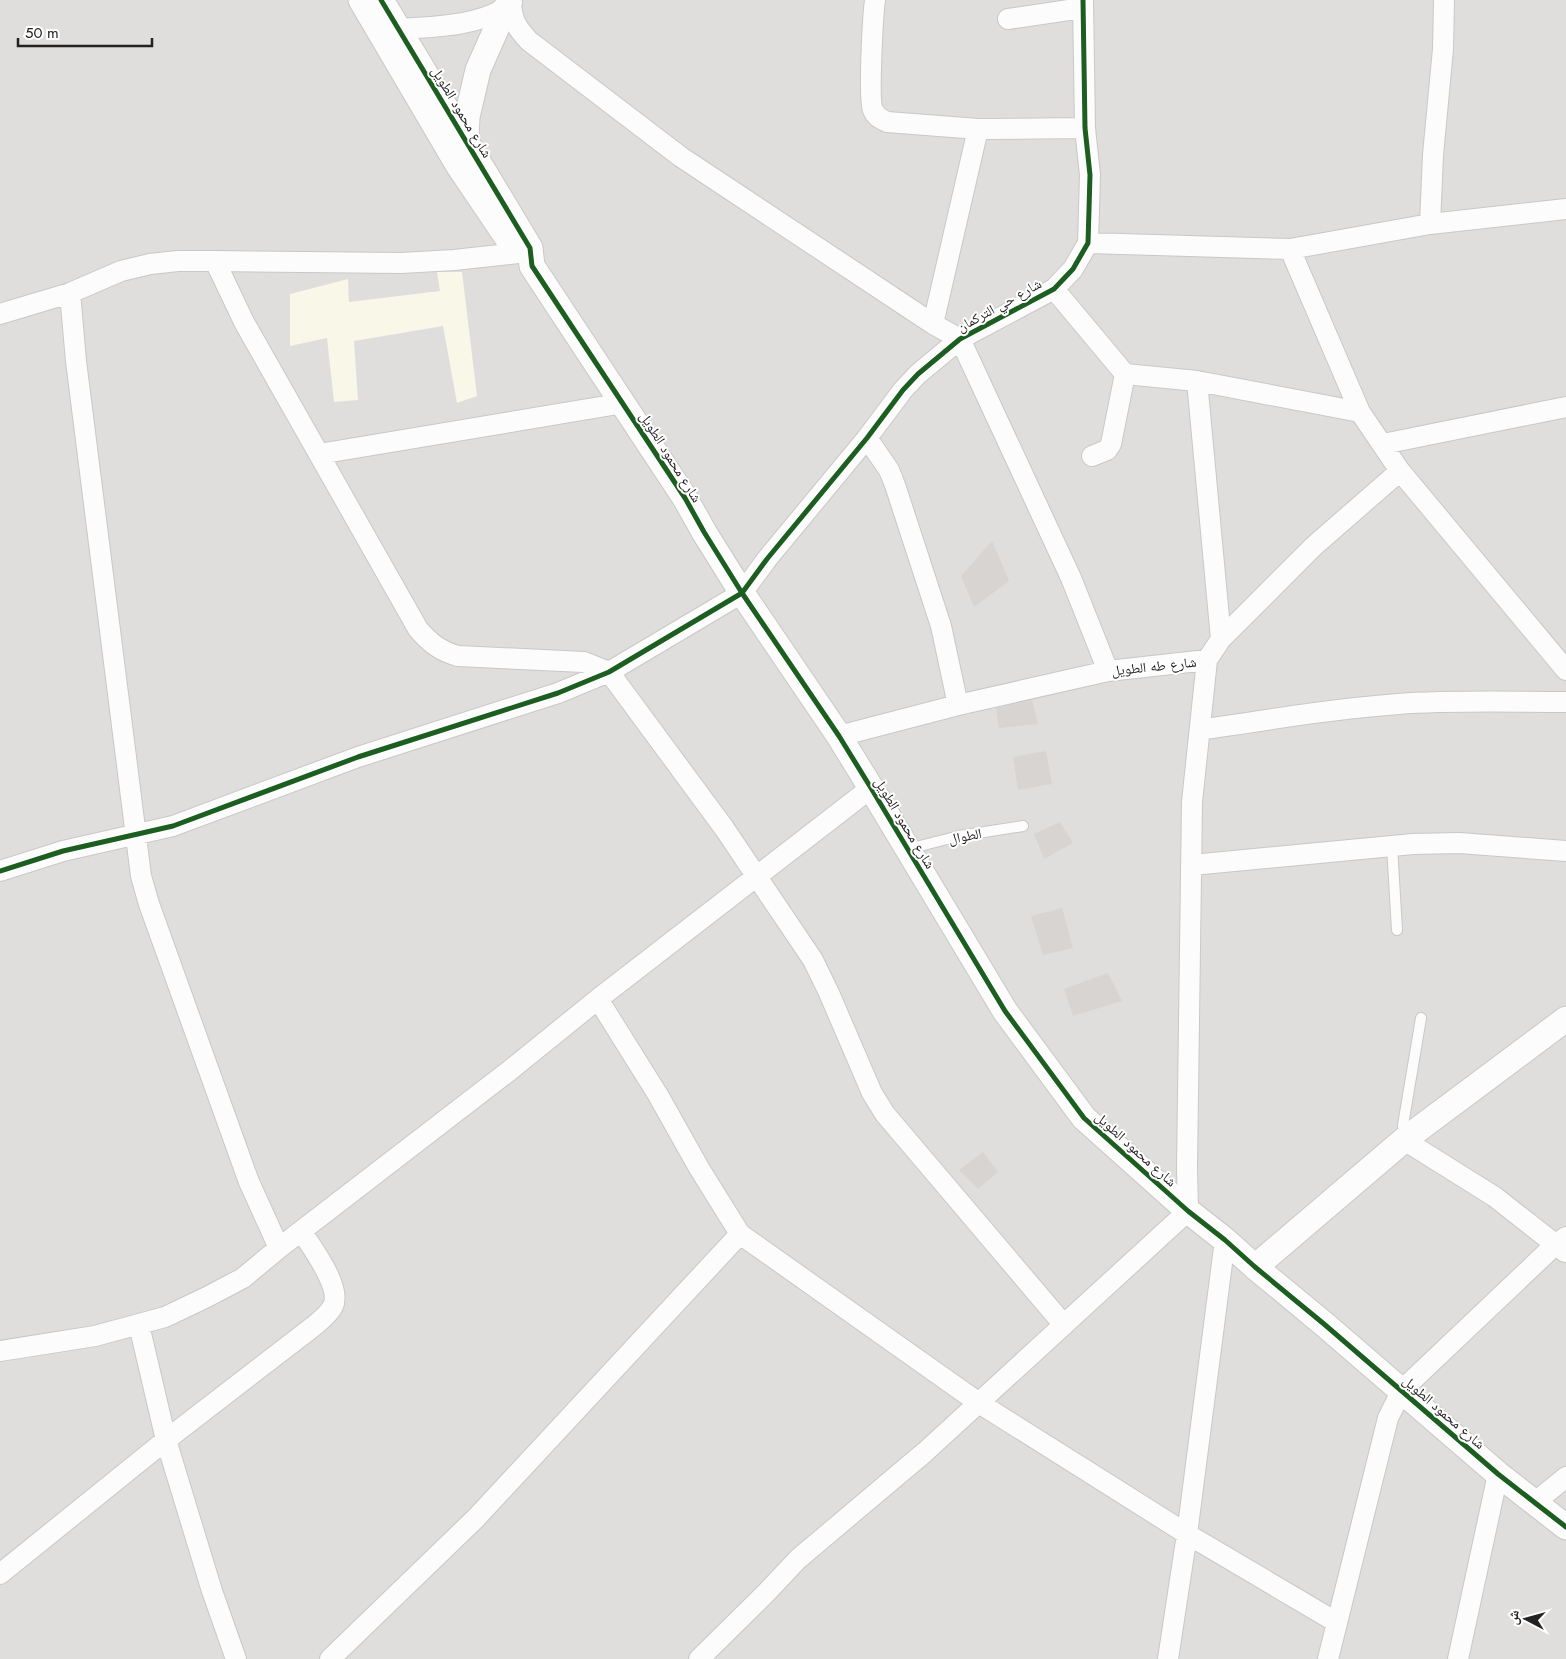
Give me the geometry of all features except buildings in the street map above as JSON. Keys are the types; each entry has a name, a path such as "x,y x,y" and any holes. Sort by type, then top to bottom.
{"street":[{"path":"361,0 378,11 398,29 440,26 468,21 493,15 510,4"},
{"path":"875,0 872,108 880,119 888,122 978,129 1085,128"},
{"path":"1430,224 1433,155 1443,49 1444,0"},
{"path":"466,140 467,117 478,70 510,4"},
{"path":"510,4 513,19 519,30 529,41 681,157 933,324 960,339 1071,578 1108,671"},
{"path":"1008,19 1082,4"},
{"name":"شارع حي التركمان","path":"742,593 767,559 867,438 903,390 918,374 960,339 1054,289 1073,269 1088,243 1090,176 1085,128 1082,4"},
{"path":"378,11 458,165 527,256"},
{"name":"شارع محمود الطويل","path":"398,29 466,140 527,256 685,498 742,593 839,736 1005,1011 1071,1102 1094,1128 1188,1211 1402,1390 1498,1474 1566,1527"},
{"path":"933,324 978,129"},
{"path":"1088,243 1290,249 1430,224 1566,209"},
{"path":"1290,249 1360,412 1400,471 1566,670"},
{"path":"0,314 70,293 121,271 150,264 178,261 401,263 527,256"},
{"path":"215,261 244,322 418,629 430,643 444,652 458,656 579,662 593,665 609,672 724,828 813,960 877,1103 1064,1325"},
{"path":"1054,289 1125,374 1197,381 1360,412"},
{"path":"70,293 76,361 142,876 149,904 249,1182 279,1248"},
{"path":"1092,456 1106,450 1111,444 1125,374"},
{"path":"1197,381 1221,639"},
{"path":"318,454 624,403"},
{"path":"1383,444 1566,407"},
{"path":"867,438 889,470 895,485 941,626 958,704"},
{"name":"شارع طه الطويل","path":"839,736 958,704 1108,671 1207,660 1221,639 1314,546 1400,471"},
{"path":"0,871 63,851 136,836 173,826 358,757 558,693 609,672 742,593"},
{"path":"699,1659 798,1559 925,1452 1188,1211 1192,802 1207,660"},
{"path":"1200,730 1347,709 1399,704 1467,701 1566,702"},
{"path":"0,1351 95,1336 140,1325 173,1313 243,1278 279,1248 502,1077 598,999 871,788"},
{"path":"1192,865 1413,844 1459,843 1566,851"},
{"path":"598,999 658,1095 699,1168 740,1234 979,1403 1187,1534 1336,1622"},
{"path":"1255,1267 1404,1140 1566,1020"},
{"path":"1328,1659 1388,1418 1402,1390 1562,1245 1495,1197 1404,1140"},
{"path":"0,1574 166,1440 326,1315 334,1305 334,1289 302,1232"},
{"path":"330,1659 476,1518 740,1234"},
{"path":"1168,1659 1187,1534 1225,1240"},
{"path":"140,1325 166,1440 209,1582 236,1659"},
{"path":"1458,1659 1498,1474"},
{"path":"1534,1503 1566,1477"}],"lane":[{"name":"الطوال","path":"907,849 959,836 1023,826"},
{"path":"1392,846 1397,930"},
{"path":"1404,1140 1403,1125 1422,1018"}],"shaded area":[{"path":"0,0 1566,0 1566,1659 0,1659"},
{"path":"437,272 462,272 477,396 457,403 443,326 354,341 358,400 334,402 327,338 290,346 290,294 348,279 349,302 440,291"}],"cycle path":[{"path":"381,0 530,248 532,266 685,498 742,593 839,736 1005,1011 1084,1118 1188,1211 1225,1240 1498,1474 1566,1527"},
{"path":"0,871 63,851 173,826 358,757 558,693 609,672 742,593 767,559 867,438 903,390 918,374 960,339 1054,289 1073,269 1088,243 1090,175 1085,128 1083,0"}]}
